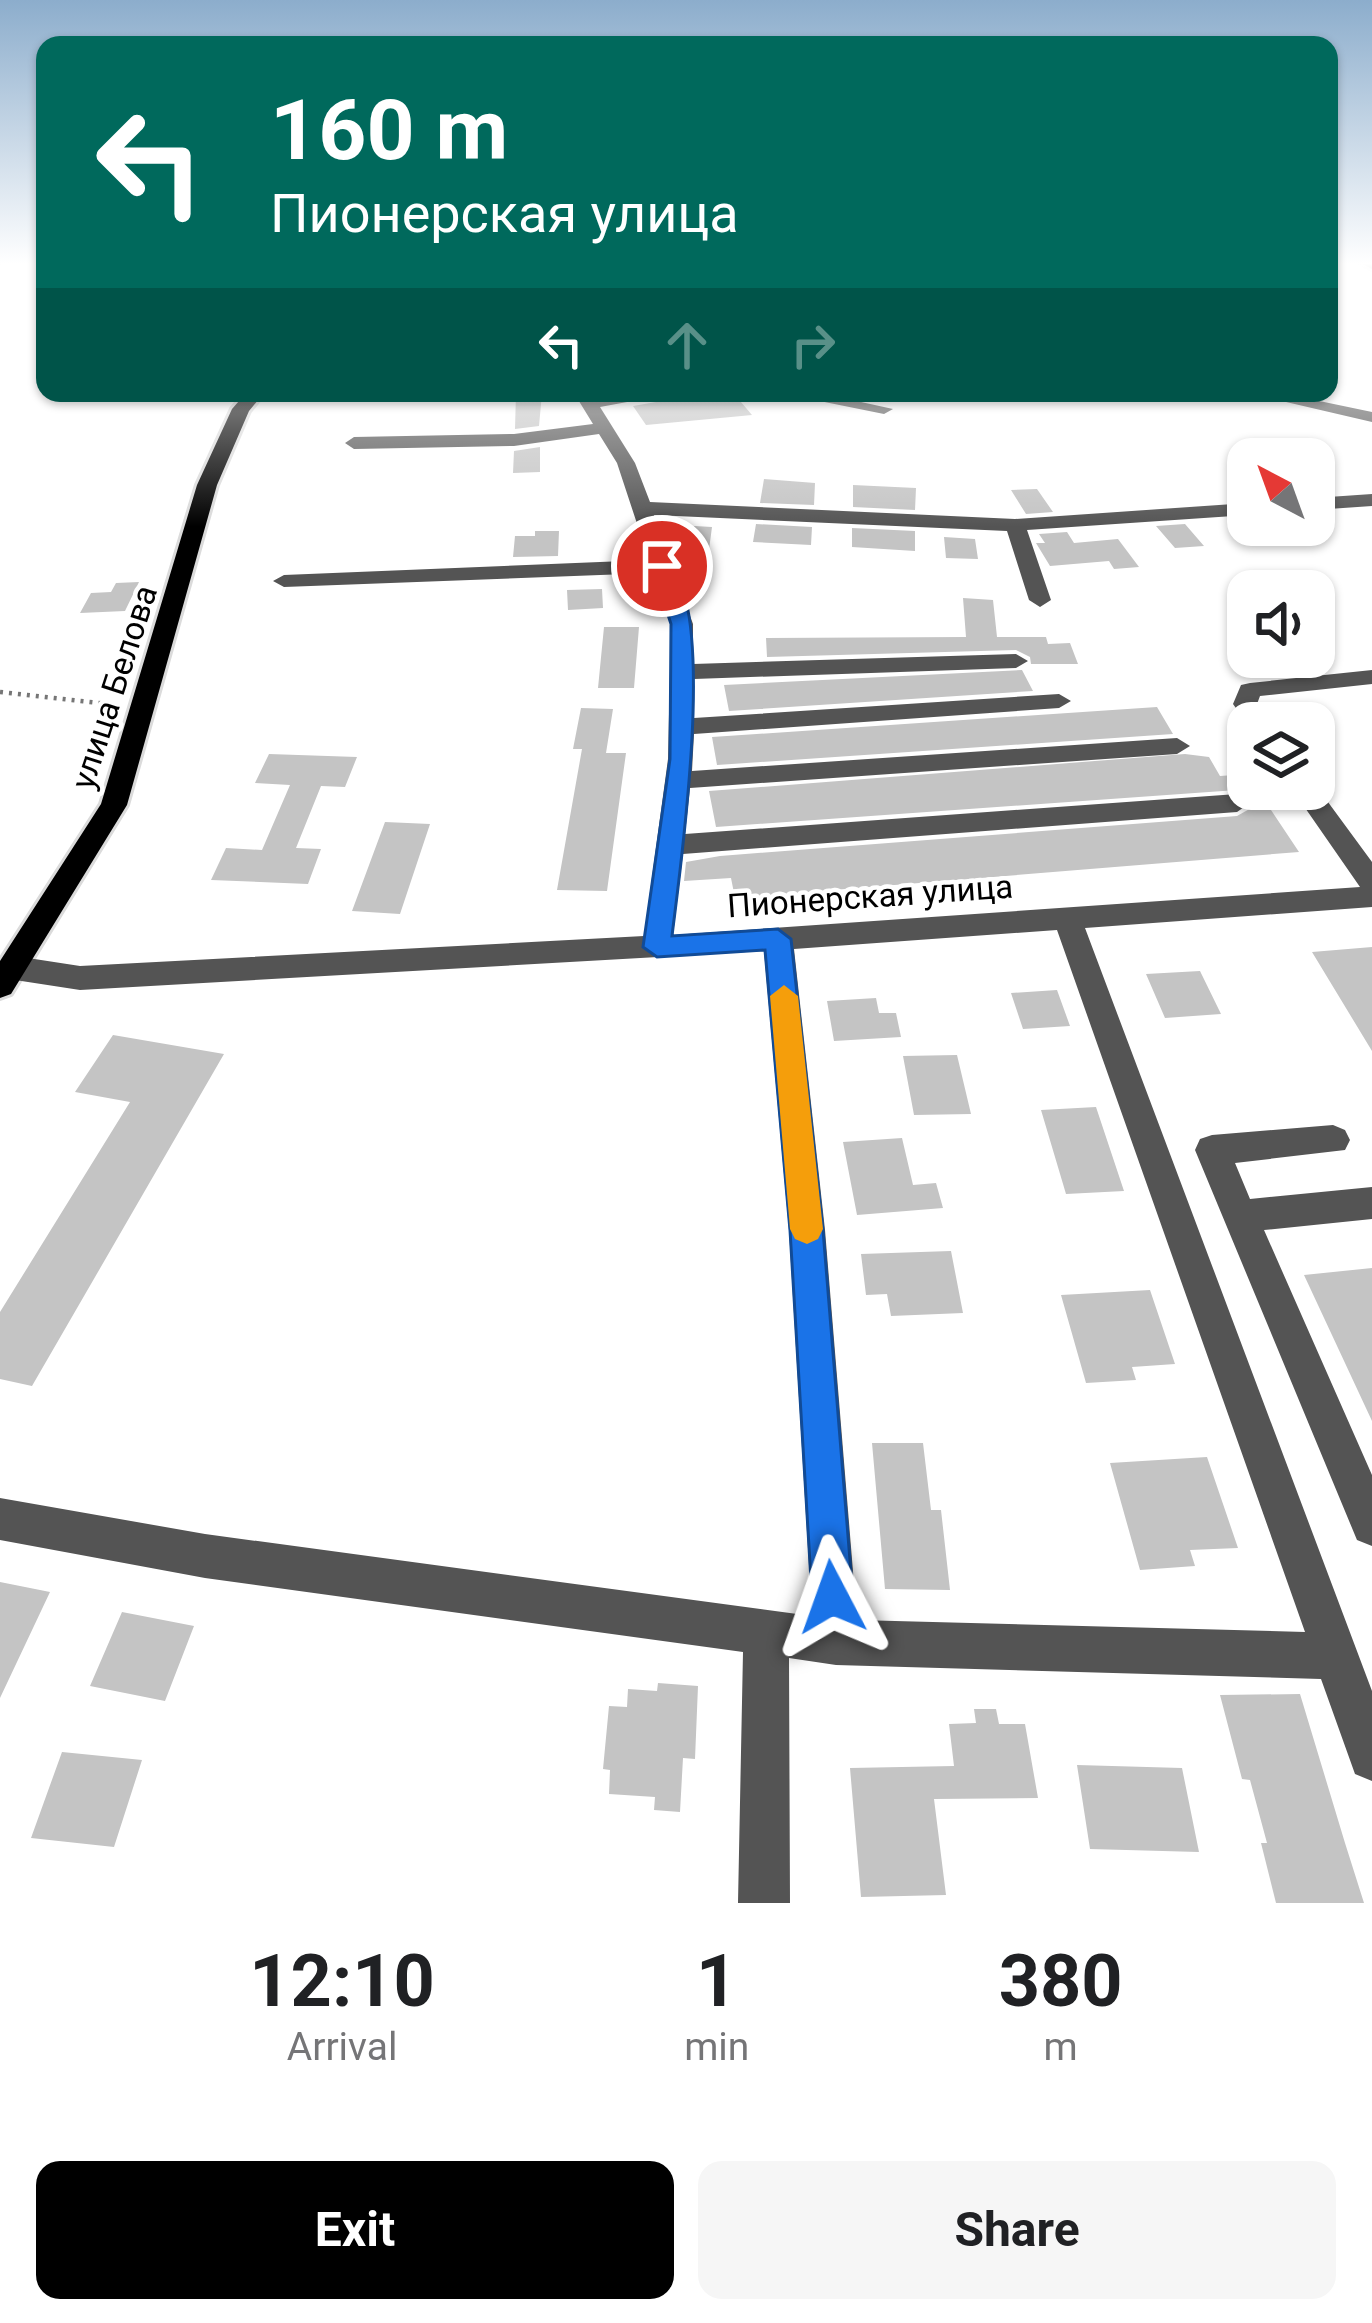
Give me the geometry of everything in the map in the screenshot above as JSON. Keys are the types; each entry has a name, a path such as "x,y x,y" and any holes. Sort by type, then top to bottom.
{"main road":[{"name":"улица Белова","path":"7,977 114,805 146,709 207,484 248,402"}],"street":[{"path":"589,402 626,463 682,624 679,780 657,947"},
{"path":"842,402 884,409"},
{"path":"1300,402 1372,417"},
{"path":"354,443 514,440 605,428"},
{"path":"1335,503 1372,500"},
{"path":"639,508 1015,525 1227,510"},
{"path":"1015,525 1040,601"},
{"path":"284,580 662,566"},
{"path":"682,672 1016,661"},
{"path":"1245,702 1246,694 1264,686 1372,677"},
{"path":"681,727 1059,700"},
{"path":"679,780 1177,746"},
{"path":"670,844 1227,804"},
{"path":"1321,810 1372,883"},
{"name":"Пионерская улица","path":"7,977 657,947 1372,897"},
{"path":"1067,918 1372,1757"},
{"path":"778,939 807,1230 836,1642"},
{"path":"1333,1140 1213,1150 1372,1525"},
{"path":"1240,1216 1372,1203"},
{"path":"0,1519 206,1556 836,1642 1336,1656"},
{"path":"764,1903 766,1633"}],"path":[{"path":"0,692 146,709"}],"building":[{"path":"516,402 541,402 539,426 515,429"},
{"path":"741,402 752,415 646,425 633,406"},
{"path":"540,447 540,472 513,473 514,451"},
{"path":"764,479 815,483 814,505 760,503"},
{"path":"853,485 916,488 915,510 853,507"},
{"path":"1037,489 1053,512 1026,514 1011,490"},
{"path":"756,524 812,527 811,545 753,542"},
{"path":"1185,524 1204,546 1175,548 1156,526"},
{"path":"677,525 712,527 708,557 673,555"},
{"path":"852,528 915,531 915,551 852,547"},
{"path":"535,531 559,531 558,556 513,557 515,536 535,536"},
{"path":"1067,532 1074,543 1118,539 1139,567 1114,569 1109,561 1050,566 1036,543 1045,543 1039,534"},
{"path":"944,537 975,539 978,559 946,558"},
{"path":"139,582 125,611 80,613 91,593 111,592 116,583"},
{"path":"602,589 603,608 568,610 567,590"},
{"path":"963,598 993,600 997,637 1046,637 1048,644 1070,643 1078,664 1031,664 1030,657 1016,650 767,657 766,638 966,637"},
{"path":"604,627 639,627 634,688 598,688"},
{"path":"1022,670 1033,691 729,711 724,685"},
{"path":"1157,707 1173,734 717,765 712,737"},
{"path":"581,708 613,709 606,753 626,753 607,891 557,890 582,749 573,749"},
{"path":"269,754 357,757 345,787 321,786 296,848 321,849 308,884 211,880 226,848 262,850 290,785 255,783"},
{"path":"1185,754 1209,757 1220,776 1227,776 1227,791 716,827 709,791"},
{"path":"1248,810 1271,810 1299,852 735,898 731,878 684,881 686,862 720,856 1237,816"},
{"path":"385,822 430,824 400,914 352,911"},
{"path":"1372,947 1372,1051 1312,952"},
{"path":"1200,971 1221,1014 1165,1018 1146,974"},
{"path":"1057,990 1070,1026 1023,1029 1011,993"},
{"path":"876,998 879,1013 896,1013 901,1037 834,1041 827,1001"},
{"path":"113,1035 224,1054 32,1386 0,1379 0,1312 130,1102 75,1092"},
{"path":"957,1055 971,1114 914,1115 903,1056"},
{"path":"1096,1107 1124,1191 1066,1194 1041,1110"},
{"path":"902,1138 913,1185 936,1183 943,1208 857,1215 843,1142"},
{"path":"951,1251 963,1313 891,1316 887,1294 866,1295 861,1254"},
{"path":"1372,1268 1372,1421 1304,1275"},
{"path":"1150,1290 1175,1364 1132,1367 1136,1380 1086,1383 1061,1295"},
{"path":"872,1443 923,1443 931,1510 941,1510 950,1590 885,1589"},
{"path":"1207,1457 1238,1548 1190,1550 1195,1566 1140,1570 1110,1463"},
{"path":"0,1582 50,1592 0,1698"},
{"path":"122,1612 194,1626 165,1701 90,1686"},
{"path":"658,1683 698,1686 695,1759 683,1758 680,1812 654,1810 655,1797 609,1794 610,1770 603,1769 609,1706 627,1707 628,1689 657,1691"},
{"path":"1300,1694 1364,1903 1276,1903 1261,1843 1267,1843 1250,1780 1242,1779 1220,1695"},
{"path":"974,1709 996,1709 999,1724 1025,1724 1038,1798 934,1799 946,1895 861,1897 850,1768 954,1766 949,1724 976,1723"},
{"path":"62,1752 142,1760 114,1847 31,1838"},
{"path":"1077,1765 1182,1768 1199,1852 1090,1849"}],"slow traffic":[{"path":"784,996 807,1229"}],"route":[{"path":"662,566 682,624 681,759 657,947 778,939 807,1230 832,1597"}]}
